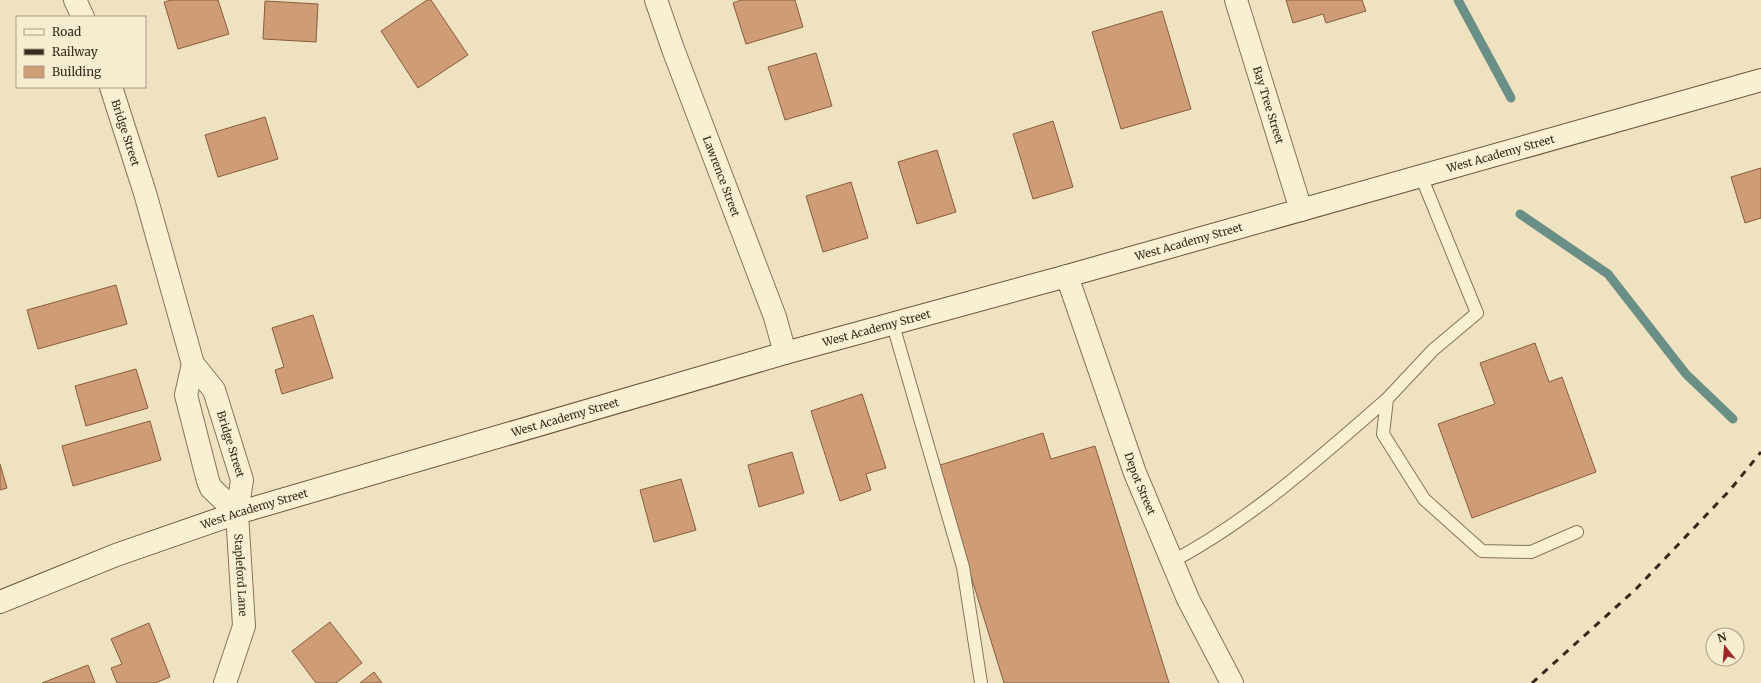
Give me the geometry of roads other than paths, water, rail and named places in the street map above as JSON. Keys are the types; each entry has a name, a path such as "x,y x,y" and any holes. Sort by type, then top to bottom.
{"street":[{"path":"75,0 83,16"},
{"name":"Lawrence Street","path":"656,0 672,49 775,318 785,353"},
{"name":"Bay Tree Street","path":"1236,0 1301,210"},
{"name":"West Academy Street","path":"0,602 116,555 237,513 785,353 893,325 1761,80"},
{"name":"Bridge Street","path":"111,88 145,193 193,364 214,390 242,480 237,513"},
{"name":"Depot Street","path":"1067,276 1135,473 1171,562 1188,599 1232,683"},
{"name":"Bridge Street","path":"193,364 186,395 208,480 211,488 237,513"},
{"name":"Stapleford Lane","path":"225,683 244,626 237,513"}],"lane":[{"path":"1171,562 1202,546 1247,515 1334,445 1387,399 1434,350 1477,313 1421,176"},
{"path":"893,325 963,567 982,683"},
{"path":"1387,399 1383,434 1424,499 1482,551 1530,552 1576,532"}],"waterway":[{"path":"1458,0 1511,98"},
{"path":"1520,214 1608,274 1686,374 1733,419"}],"railway":[{"path":"1532,683 1636,589 1730,490 1761,452"}]}
